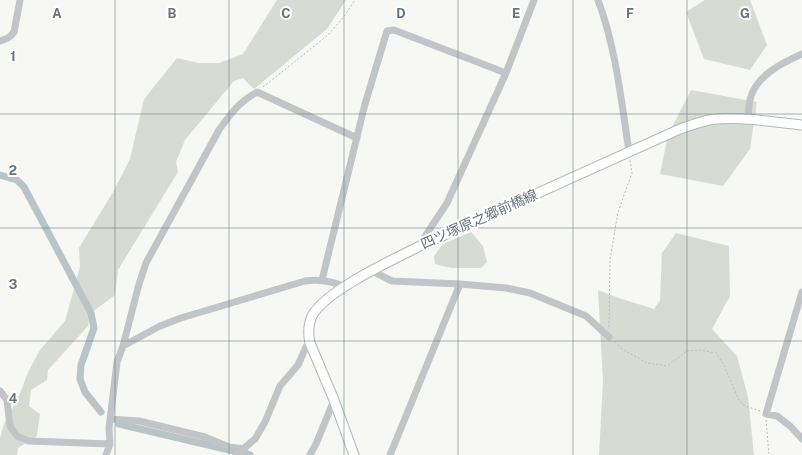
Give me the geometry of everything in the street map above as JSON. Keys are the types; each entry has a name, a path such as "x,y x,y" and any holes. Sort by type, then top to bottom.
{"main road":[{"name":"四ツ塚原之郷前橋線","path":"354,455 334,400 310,343 308,334 312,315 321,304 345,287 372,271 418,247 629,151 692,125 714,119 748,119 802,125"}],"street":[{"path":"0,40 6,39 14,32 20,0"},
{"path":"418,247 447,203 506,73 534,0"},
{"path":"598,0 605,20 614,59 629,151"},
{"path":"322,280 365,104 387,31 394,30 506,73"},
{"path":"748,119 750,99 766,74 780,64 802,54"},
{"path":"106,455 110,444 110,418 117,362 123,346 146,263 219,130 231,113 243,100 258,92 357,138"},
{"path":"372,271 392,281 506,288 530,293 586,316 609,337"},
{"path":"123,346 160,326 181,318 305,281 322,280 333,282 345,287"},
{"path":"390,455 460,284"},
{"path":"802,292 766,414 777,416 802,439"},
{"path":"236,455 245,449 255,439 265,422 280,386 298,365 306,346 310,343"},
{"path":"0,391 7,400 10,426 17,436 28,441 110,444"},
{"path":"310,455 334,400"},
{"path":"110,418 139,421 205,437 229,447 245,449"}],"path":[{"path":"258,92 328,34 355,0"},
{"path":"629,151 632,173 618,212 610,260 609,337 622,349 647,363 667,366 687,351 700,350 716,353 724,365 739,400 744,405 766,414 769,455"}],"shaded area":[{"path":"277,0 346,0 327,29 254,89 243,78 234,81 185,140 176,162 178,172 118,270 115,295 91,313 88,326 48,370 47,380 31,390 29,406 40,414 37,436 18,448 17,455 0,455 0,438 4,424 19,396 28,372 40,350 65,321 80,267 79,248 113,192 130,159 144,99 177,58 199,63 219,63 243,54"},
{"path":"705,0 750,0 767,45 750,70 704,59 686,12"},
{"path":"691,90 757,102 750,149 723,186 660,174 668,135"},
{"path":"471,232 483,246 487,262 481,268 451,268 435,264 434,256 442,245"},
{"path":"676,233 729,246 730,296 712,329 737,356 748,397 754,455 599,455 603,381 598,290 654,309 660,300 662,253"}],"waterway":[{"path":"0,175 17,180 24,187 91,313 94,328 81,365 80,379 85,392 101,412"},
{"path":"119,424 250,455"}]}
